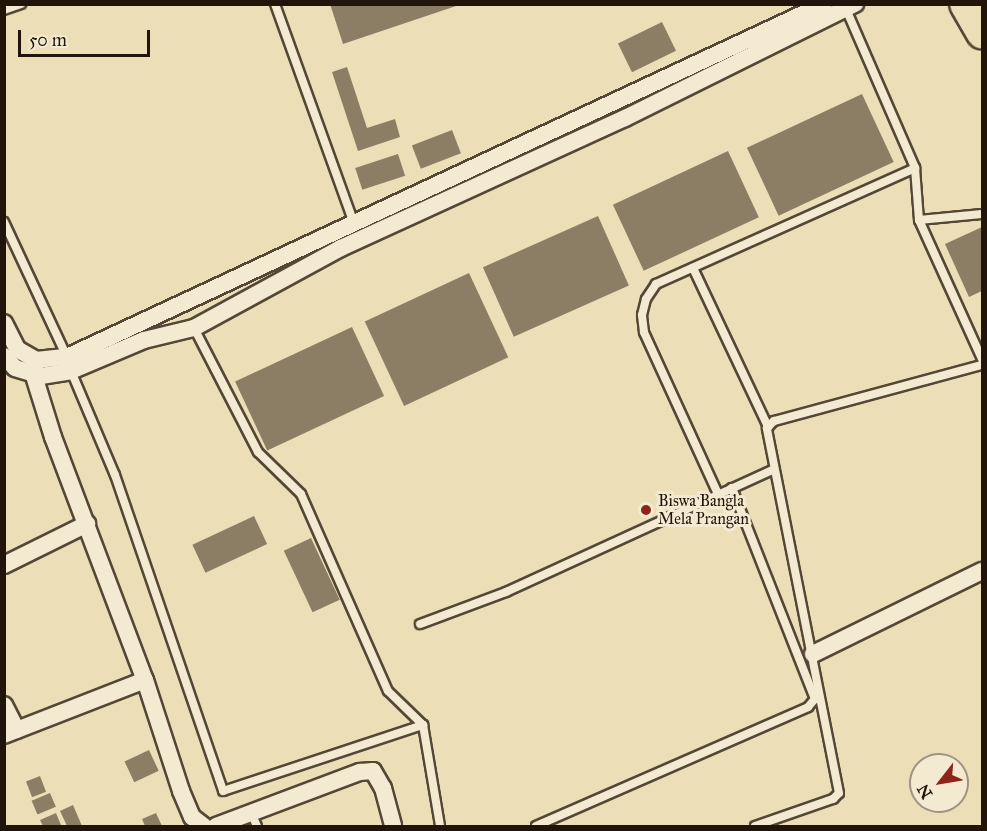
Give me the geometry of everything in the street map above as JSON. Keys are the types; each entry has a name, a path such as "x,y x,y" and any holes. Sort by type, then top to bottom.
{"highway":[{"path":"965,4 982,34"}],"street":[{"path":"4,356 15,368 69,364 144,340 194,328 338,241 354,224 824,4"},
{"path":"69,364 338,241 625,118 851,7"},
{"path":"4,323 17,349 35,368 87,524 145,680 181,791 192,817 204,826"},
{"path":"4,565 87,524"},
{"path":"813,654 982,571"},
{"path":"4,705 11,732 145,680"},
{"path":"216,826 254,821 360,772 374,771 383,788 393,826"}],"lane":[{"path":"4,10 21,4"},
{"path":"275,4 354,224"},
{"path":"851,7 915,168 919,220 982,359"},
{"path":"618,101 625,118"},
{"path":"718,494 643,323 646,298 656,284 915,168"},
{"path":"919,220 982,214"},
{"path":"4,222 69,364 115,475 223,791 423,725"},
{"path":"693,268 768,427 766,439 813,654 840,793 833,799 754,826"},
{"path":"194,328 258,452 301,494 388,691 423,725 440,826"},
{"path":"768,427 774,421 982,365"},
{"path":"420,624 506,592 773,470"},
{"path":"536,826 808,707 815,699 732,488"}],"building":[{"path":"330,4 459,4 459,5 343,44"},
{"path":"662,22 676,51 632,72 618,43"},
{"path":"347,67 367,128 395,119 400,137 358,151 332,72"},
{"path":"862,94 894,162 779,216 747,148"},
{"path":"452,130 461,153 421,169 412,145"},
{"path":"728,151 759,217 644,271 613,205"},
{"path":"398,154 405,176 362,190 355,168"},
{"path":"598,216 629,285 514,337 483,267"},
{"path":"982,227 982,291 969,297 945,244"},
{"path":"469,273 508,357 404,406 365,322"},
{"path":"352,327 384,396 267,450 235,382"},
{"path":"254,516 267,544 205,573 192,545"},
{"path":"311,538 340,600 313,612 284,551"},
{"path":"149,750 159,771 134,782 125,761"},
{"path":"40,776 46,792 32,797 26,781"},
{"path":"50,793 56,807 37,815 32,801"},
{"path":"73,805 82,826 67,826 60,811"},
{"path":"56,813 61,825 43,826 40,820"},
{"path":"156,813 162,826 145,826 142,819"}],"place":[{"name":"Biswa Bangla Mela Prangan","path":"646,510"}]}
